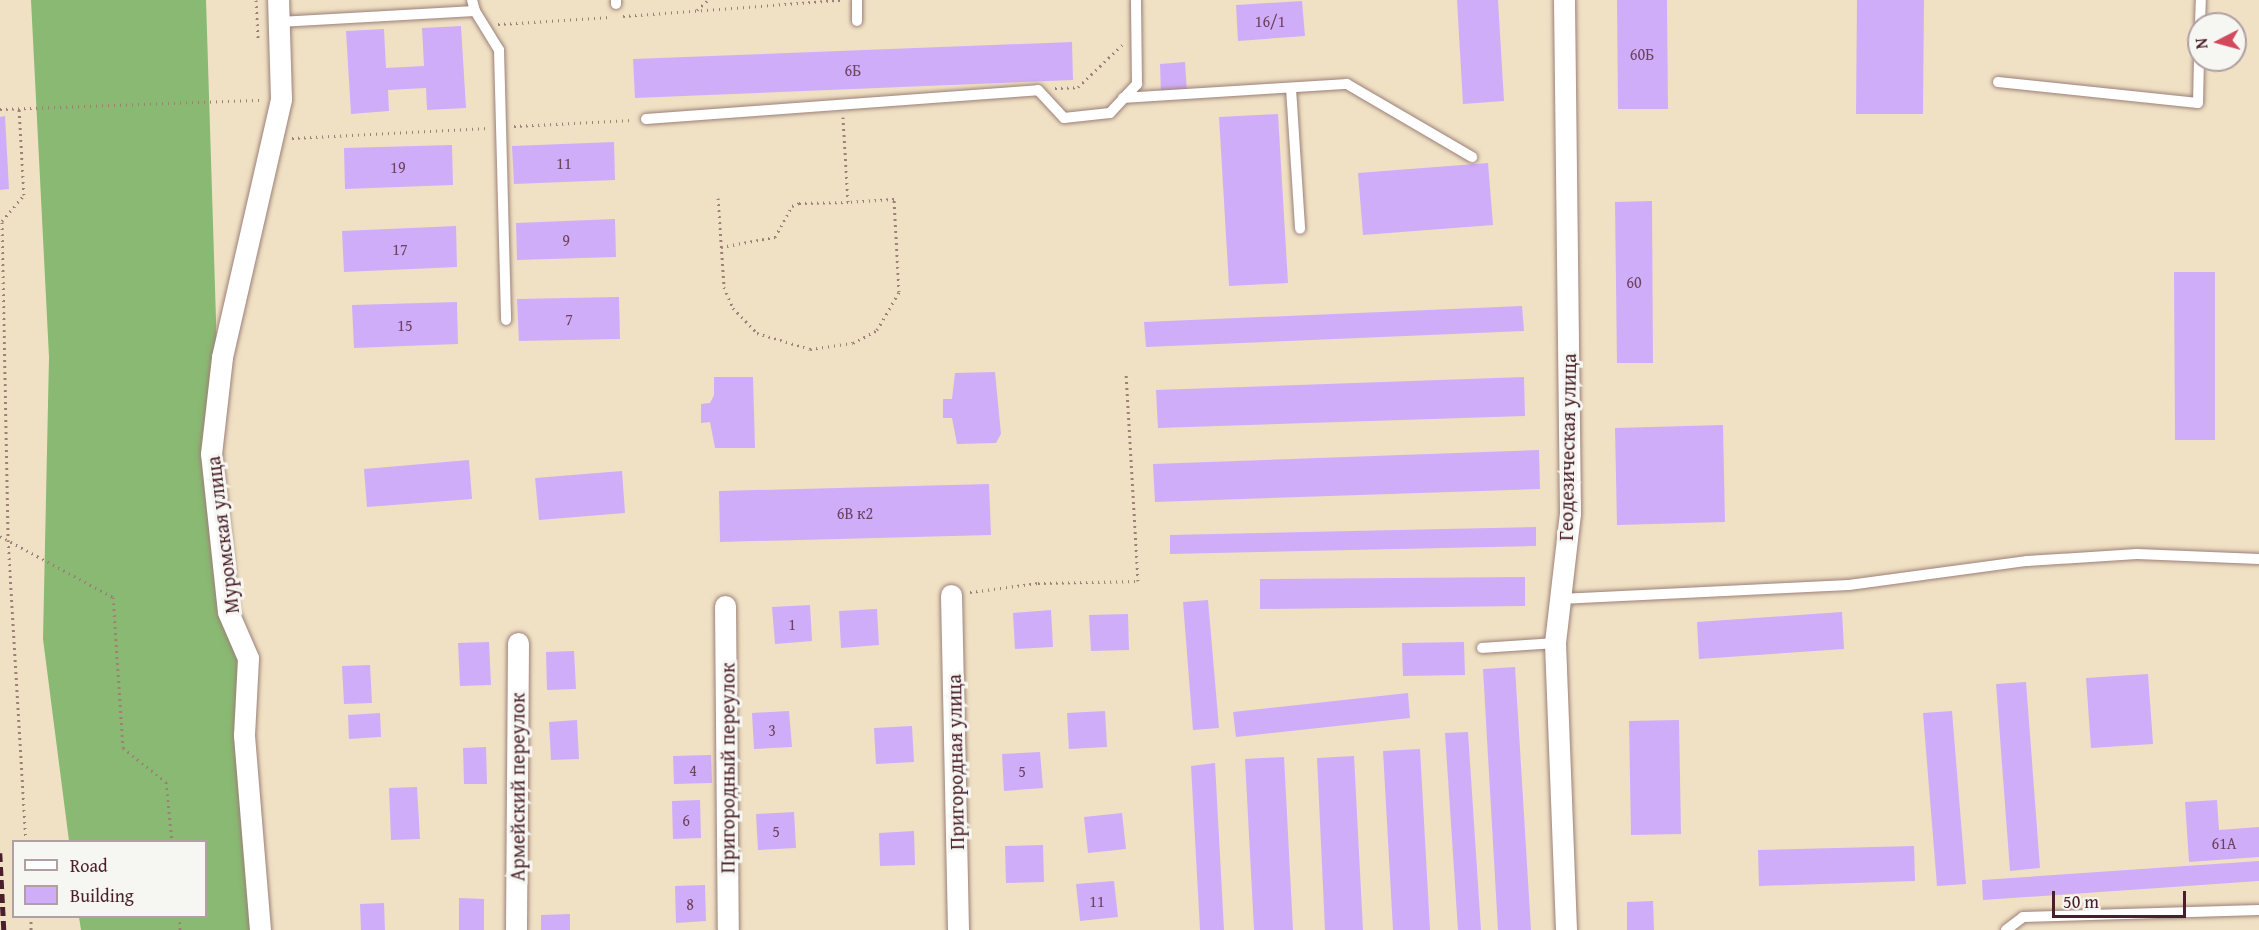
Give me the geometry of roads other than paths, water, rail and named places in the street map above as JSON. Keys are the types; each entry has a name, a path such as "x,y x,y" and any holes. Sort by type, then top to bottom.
{"street":[{"name":"Муромская улица","path":"260,930 244,735 248,658 228,612 211,454 222,357 281,99 278,0"},
{"name":"Геодезическая улица","path":"1564,0 1570,513 1555,643 1566,930"},
{"name":"Пригородная улица","path":"951,595 957,930"},
{"name":"Пригородный переулок","path":"725,606 728,930"},
{"name":"Армейский переулок","path":"516,930 518,643"}],"lane":[{"path":"856,0 858,21"},
{"path":"646,119 1038,90 1064,118 1110,113 1137,84 1136,0"},
{"path":"279,21 473,5 499,50 506,321"},
{"path":"1998,82 2198,103 2199,72"},
{"path":"1124,98 1347,84 1472,157"},
{"path":"1291,88 1300,229"},
{"path":"1560,599 1849,585 2026,561 2137,554 2259,559"},
{"path":"1482,648 1555,643"},
{"path":"2006,930 2024,917 2259,910"}],"railway":[{"path":"0,853 4,930"}]}
